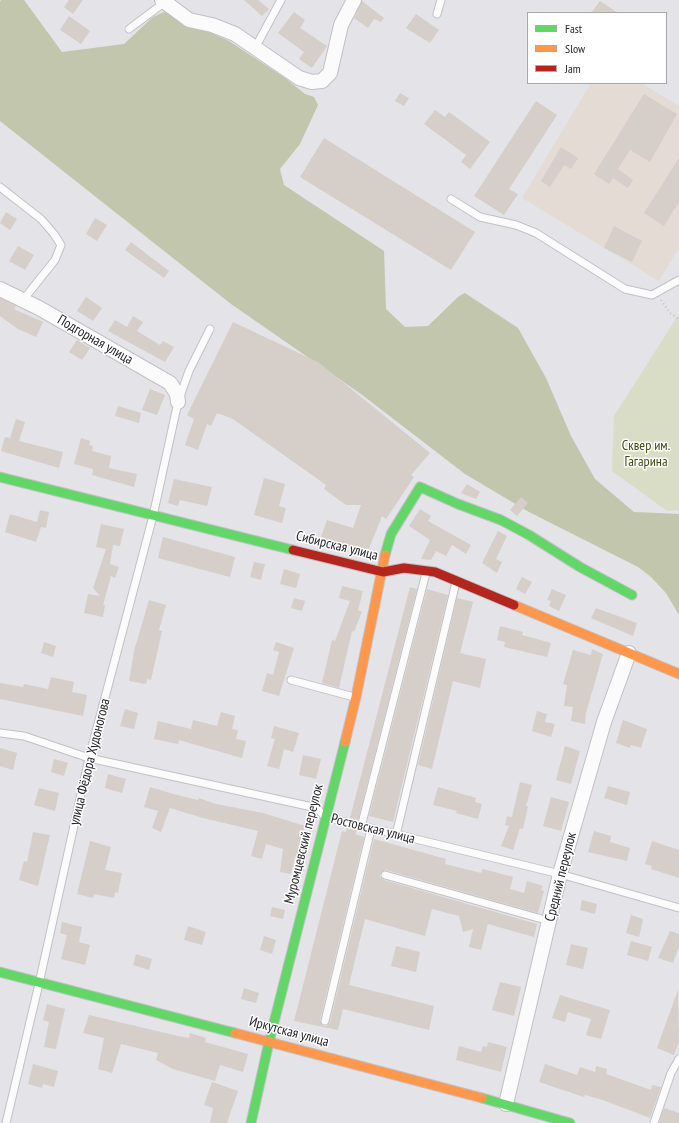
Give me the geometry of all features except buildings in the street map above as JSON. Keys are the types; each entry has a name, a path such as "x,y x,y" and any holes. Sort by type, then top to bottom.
{"street":[{"path":"164,1 189,20 221,28 242,38 305,81 322,80 330,74 341,25 354,0"},
{"name":"Подгорная улица","path":"0,289 170,383 178,394 178,402"},
{"name":"Сибирская улица","path":"0,478 383,572 404,568 435,572 456,582 661,665 679,674"},
{"name":"Муромцевский переулок","path":"251,1123 269,1042 356,697 391,534 420,487 458,504 501,520 530,535 580,567 632,595"},
{"name":"Средний переулок","path":"506,1104 560,874 604,722 629,653"},
{"name":"Иркутская улица","path":"0,972 506,1104 570,1123"}],"lane":[{"path":"255,48 281,0"},
{"path":"437,14 441,0"},
{"path":"129,29 164,1"},
{"path":"0,187 41,219 61,245 55,260 22,300"},
{"path":"451,199 480,217 516,224 536,233 625,289 650,295 656,294 679,280"},
{"name":"улица Фёдора Худоногова","path":"6,1123 40,982 89,758 153,516 178,402 189,371 210,329"},
{"path":"361,827 426,571"},
{"path":"396,835 456,582"},
{"path":"291,680 356,697"},
{"name":"Ростовская улица","path":"0,733 24,736 89,758 317,808 325,817 361,827 560,874 679,908"},
{"path":"325,1021 371,829"},
{"path":"385,875 549,921"},
{"path":"654,1123 668,1081 679,1059"}],"path":[{"path":"656,294 670,313 679,319"}],"shaded area":[{"path":"590,84 643,84 679,106 679,248 659,281 522,198"}],"green space":[{"path":"1,0 24,0 62,52 124,44 153,17 164,12 229,41 285,78 305,94 314,97 318,105 300,144 280,169 284,185 384,251 386,309 405,327 428,326 459,296 465,293 518,328 546,378 571,436 595,479 634,512 679,514 679,615 666,593 651,577 638,567 529,512 465,474 361,394 231,304 0,121"},
{"name":"Сквер им. Гагарина","path":"679,314 679,510 667,511 612,471 614,416"}],"traffic: fast":[{"path":"0,477 293,550"},
{"path":"385,555 391,534 420,487 458,504 501,520 529,535 580,567 632,595"},
{"path":"251,1123 269,1042 345,742"},
{"path":"0,972 235,1033"},
{"path":"482,1098 570,1123"}],"traffic: slow":[{"path":"345,742 356,697 385,555"},
{"path":"514,605 679,674"},
{"path":"235,1033 482,1098"}],"traffic: jam":[{"path":"293,550 383,572 404,568 435,572 514,605"}]}
